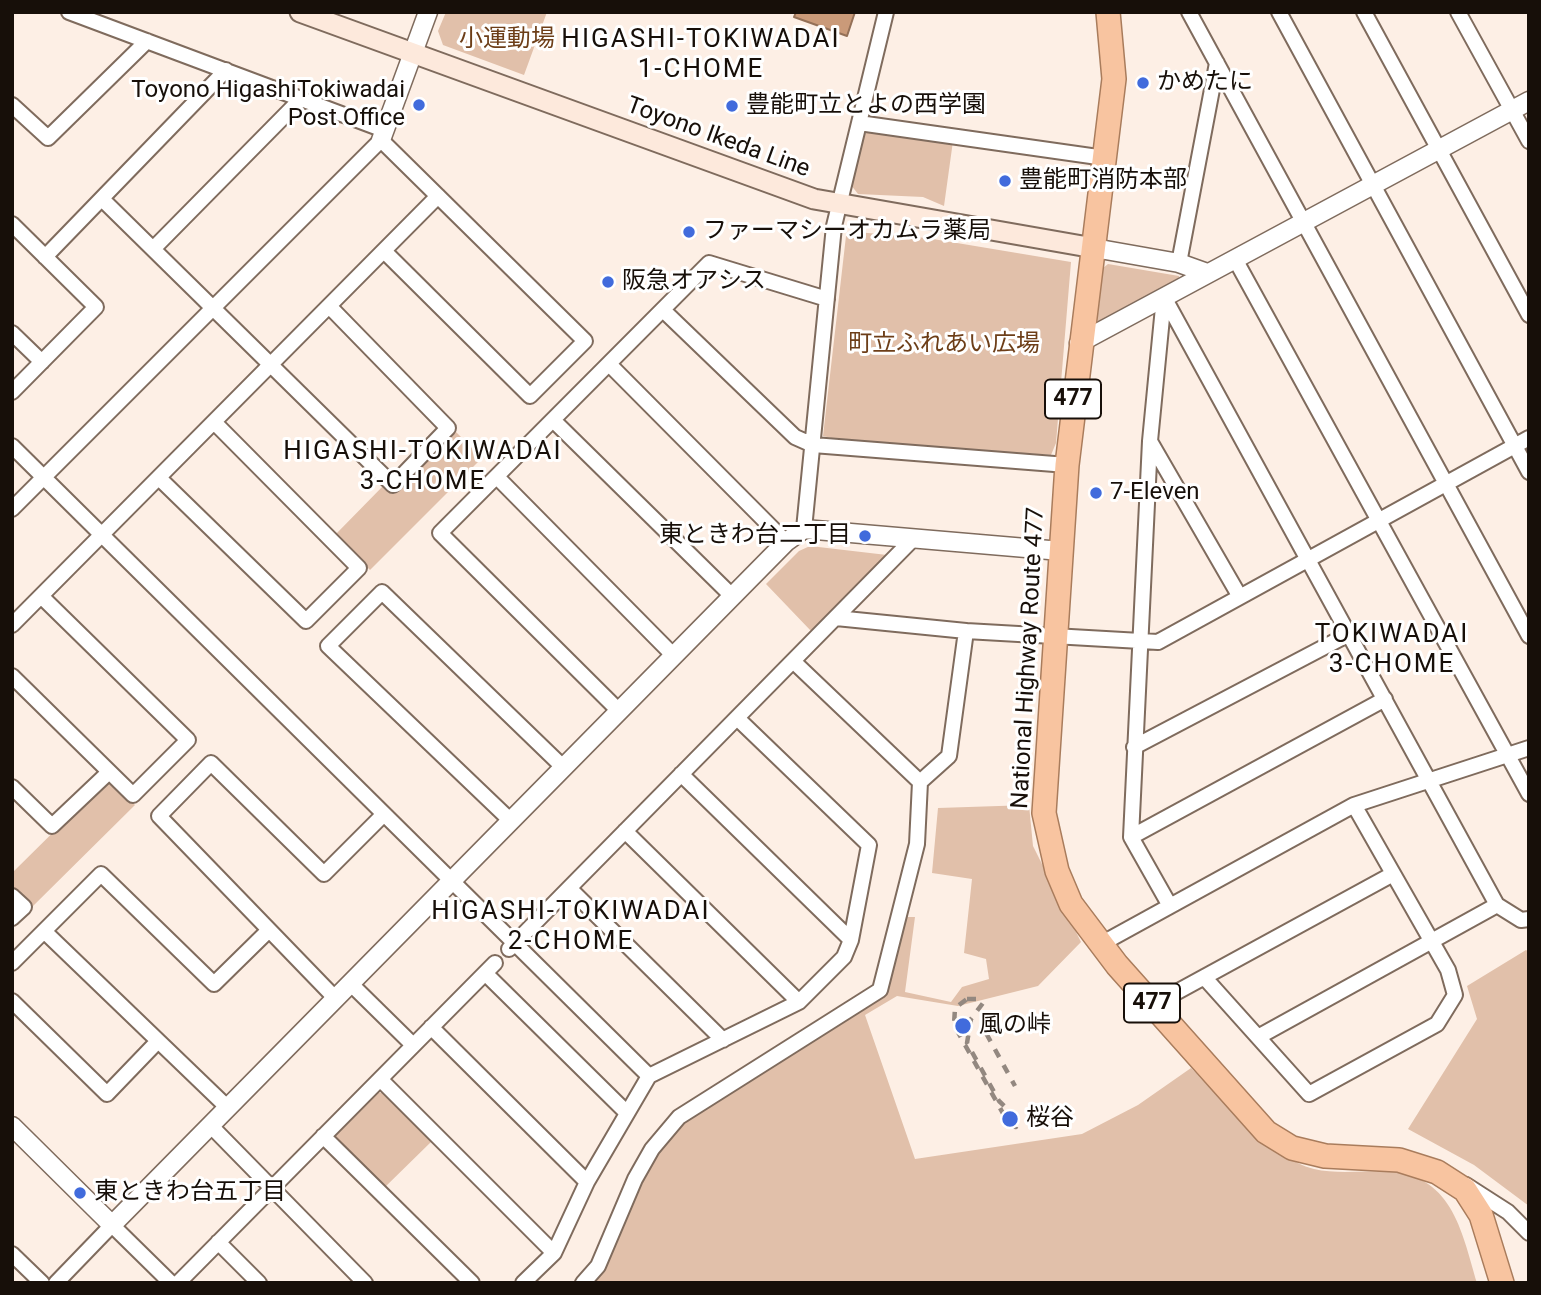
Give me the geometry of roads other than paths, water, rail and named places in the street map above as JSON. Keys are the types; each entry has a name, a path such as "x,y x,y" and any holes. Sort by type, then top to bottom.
{"highway":[{"name":"National Highway Route 477","path":"1108,12 1114,79 1094,248 1079,343 1066,465 1058,635 1044,813 1057,871 1071,904 1101,944 1266,1132 1283,1142 1325,1156 1399,1160 1437,1172 1465,1190 1481,1215 1502,1283"}],"main road":[{"name":"Toyono Ikeda Line","path":"300,12 839,205 1094,248"}],"street":[{"path":"69,12 302,98 383,135 438,196 585,341 530,396 384,251"},
{"path":"12,509 383,135 428,12"},
{"path":"804,529 839,205 886,12"},
{"path":"1189,12 1529,636"},
{"path":"1279,12 1529,472"},
{"path":"1364,12 1529,315"},
{"path":"1458,12 1529,141"},
{"path":"12,105 48,138 147,41"},
{"path":"1180,262 1216,63"},
{"path":"46,257 226,70"},
{"path":"153,249 302,98"},
{"path":"1079,343 1511,108 1529,101"},
{"path":"859,123 1105,158"},
{"path":"12,625 438,196"},
{"path":"102,199 393,485 448,428 329,306"},
{"path":"12,223 96,307 12,392"},
{"path":"1094,248 1180,262 1207,273"},
{"path":"1235,259 1529,794"},
{"path":"619,712 440,533 709,263 827,299"},
{"path":"1164,297 1150,442 1131,837 1170,906"},
{"path":"1164,297 1497,905 1521,920 1529,919"},
{"path":"663,310 795,437 813,444 1066,465"},
{"path":"12,333 42,362"},
{"path":"609,364 786,542"},
{"path":"553,421 733,597"},
{"path":"159,478 306,621 359,568 214,422"},
{"path":"836,618 966,631 1158,642 1529,438"},
{"path":"1150,442 1240,597"},
{"path":"12,446 452,881 511,946 649,1076"},
{"path":"497,477 674,656"},
{"path":"56,1283 786,542 804,529 1061,551"},
{"path":"511,946 914,539"},
{"path":"511,821 328,646 382,592 564,768"},
{"path":"12,676 133,795 188,740 41,596"},
{"path":"583,1283 598,1266 635,1178 652,1149 679,1117 880,990 917,844 920,782 949,756 966,631"},
{"path":"1134,747 1349,635"},
{"path":"793,661 920,782"},
{"path":"1131,837 1385,699"},
{"path":"523,1283 554,1253 587,1182 649,1076 799,1002 844,957 851,940 869,845 737,718"},
{"path":"1101,944 1354,805 1431,783 1529,748"},
{"path":"336,999 159,816 211,763 324,874 384,814"},
{"path":"12,787 52,826 109,772"},
{"path":"681,774 851,940"},
{"path":"1204,977 1309,1094 1437,1024 1455,995 1448,970 1354,805"},
{"path":"625,831 799,1002"},
{"path":"12,963 101,874 214,984 269,930"},
{"path":"1153,1005 1393,874"},
{"path":"569,888 723,1040"},
{"path":"12,896 24,907 12,918"},
{"path":"1258,1037 1497,905"},
{"path":"44,931 228,1108"},
{"path":"178,1283 490,968 627,1113"},
{"path":"351,984 413,1045"},
{"path":"12,1001 107,1094 158,1041"},
{"path":"431,1027 587,1182"},
{"path":"380,1079 554,1253"},
{"path":"12,1126 171,1283"},
{"path":"211,1126 365,1283"},
{"path":"323,1136 472,1283"},
{"path":"1437,1172 1476,1191 1508,1212 1529,1233"},
{"path":"218,1242 259,1283"},
{"path":"12,1254 42,1283"}],"railway":[{"path":"967,999 978,999 983,1003 971,1019 967,1043 999,1101 1018,1119 1016,1127 1010,1126 954,1025 955,1008 967,999"},
{"path":"990,1016 986,1033 1015,1086"}],"place":[{"name":"かめたに","path":"1143,83"},
{"name":"Toyono HigashiTokiwadai Post Office","path":"419,105"},
{"name":"豊能町立とよの西学園","path":"732,106"},
{"name":"豊能町消防本部","path":"1005,181"},
{"name":"ファーマシーオカムラ薬局","path":"689,232"},
{"name":"阪急オアシス","path":"608,282"},
{"name":"7-Eleven","path":"1096,493"},
{"name":"東ときわ台二丁目","path":"865,536"},
{"name":"風の峠","path":"963,1026"},
{"name":"桜谷","path":"1010,1119"},
{"name":"東ときわ台五丁目","path":"80,1193"}],"district":[{"name":"HIGASHI-TOKIWADAI 1-CHOME","path":"701,55"},
{"name":"HIGASHI-TOKIWADAI 3-CHOME","path":"423,467"},
{"name":"TOKIWADAI 3-CHOME","path":"1392,650"},
{"name":"HIGASHI-TOKIWADAI 2-CHOME","path":"571,927"}],"park label":[{"name":"小運動場","path":"507,40"},
{"name":"町立ふれあい広場","path":"944,345"}]}
